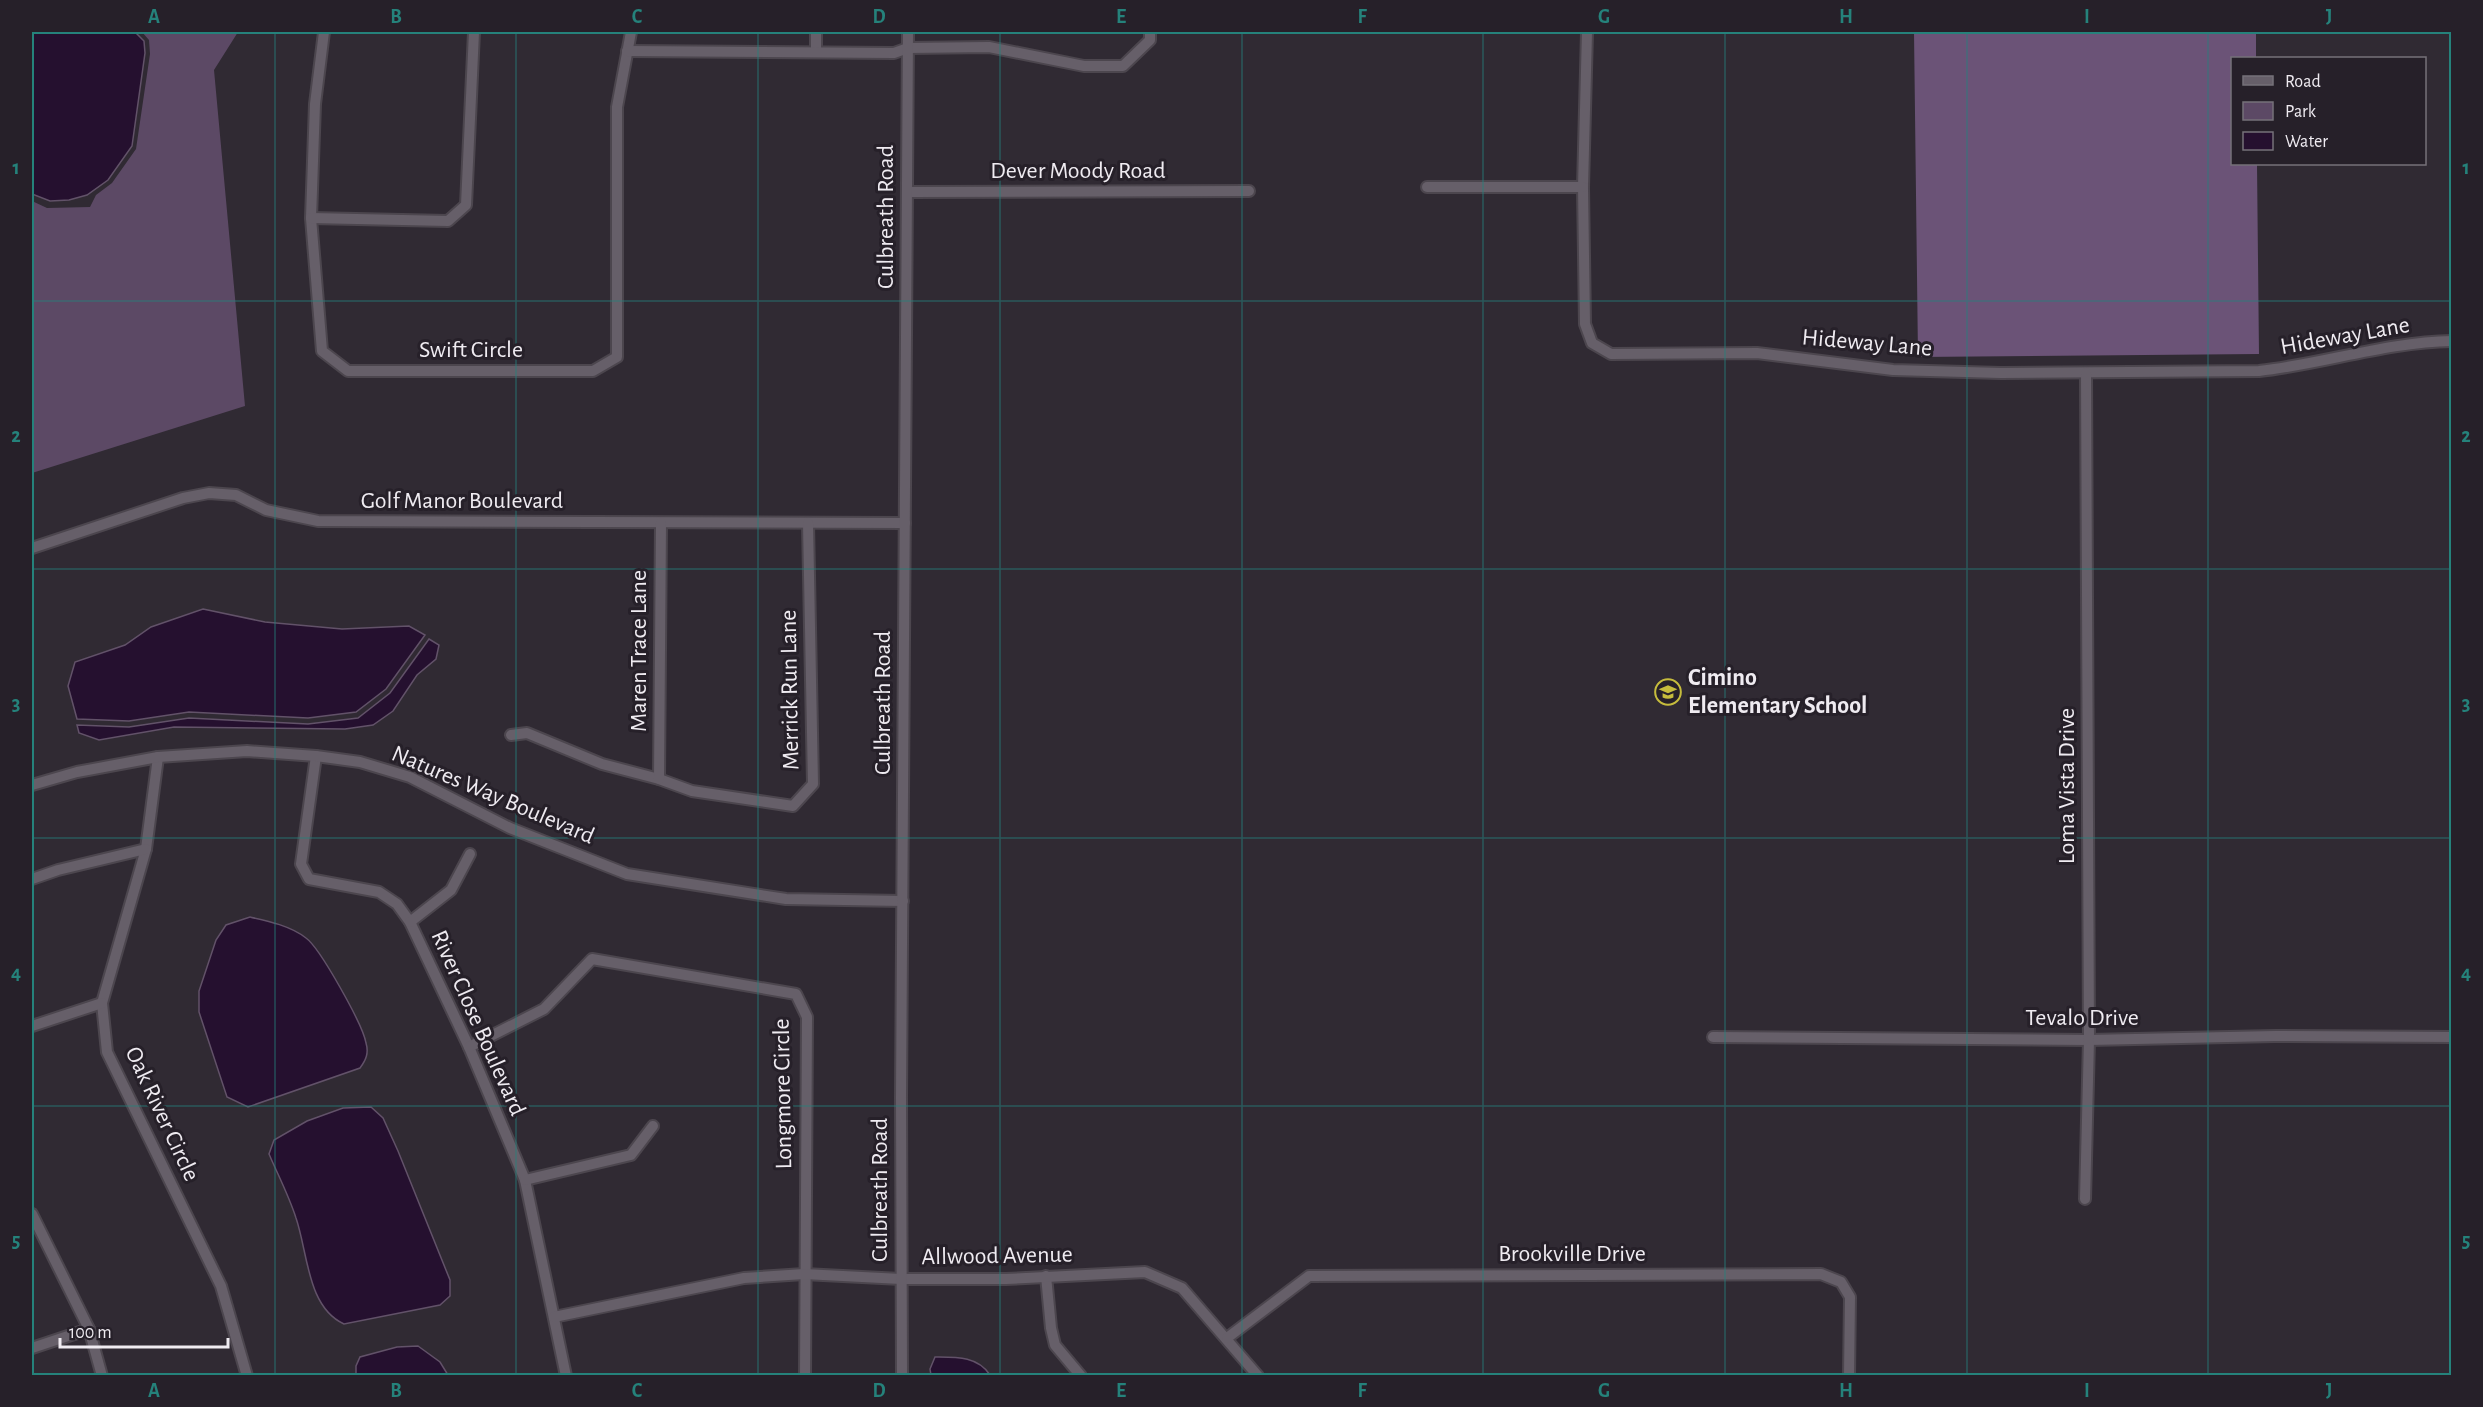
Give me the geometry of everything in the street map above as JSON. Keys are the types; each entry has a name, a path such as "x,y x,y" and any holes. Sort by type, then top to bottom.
{"street":[{"name":"Swift Circle","path":"324,32 315,104 311,218 322,351 348,371 593,371 617,357 617,107 631,32"},
{"path":"311,218 448,221 466,205 474,32"},
{"path":"816,32 816,52"},
{"name":"Culbreath Road","path":"902,1376 904,523 908,32"},
{"path":"627,51 894,53 908,48 989,46 1084,66 1123,66 1150,40 1150,32"},
{"name":"Hideway Lane","path":"1587,32 1582,187 1585,324 1592,343 1611,354 1757,353 1893,370 2086,373 2259,371 2291,368 2400,346 2451,341"},
{"path":"1427,188 1582,187"},
{"name":"Dever Moody Road","path":"907,192 1249,191"},
{"name":"Loma Vista Drive","path":"2085,1199 2089,1040 2086,373"},
{"name":"Golf Manor Boulevard","path":"32,548 183,498 209,493 236,495 266,510 318,520 661,524 904,523"},
{"name":"Merrick Run Lane","path":"511,735 527,733 602,764 659,779 692,791 794,806 813,784 808,523"},
{"name":"Maren Trace Lane","path":"659,779 661,524"},
{"name":"Natures Way Boulevard","path":"32,785 77,771 159,757 247,751 316,756 360,762 410,777 510,828 627,874 786,899 903,902"},
{"name":"River Close Boulevard","path":"316,756 302,864 309,879 379,891 397,904 410,922 469,1047 525,1180 566,1376"},
{"name":"Oak River Circle","path":"159,757 146,849 102,1003 107,1052 221,1286 247,1376"},
{"path":"32,879 58,870 146,849"},
{"path":"410,922 451,890 470,854"},
{"name":"Longmore Circle","path":"469,1047 544,1008 592,959 796,994 807,1017 804,1274 806,1376"},
{"path":"32,1026 102,1003"},
{"name":"Tevalo Drive","path":"1713,1037 2089,1040 2275,1036 2451,1037"},
{"path":"525,1180 631,1155 653,1126"},
{"path":"32,1214 89,1329 102,1376"},
{"name":"Allwood Avenue","path":"554,1317 744,1278 804,1274 901,1279 1006,1279 1145,1272 1182,1288 1258,1376"},
{"name":"Brookville Drive","path":"1227,1338 1309,1276 1821,1275 1841,1282 1850,1298 1849,1376"},
{"path":"1046,1276 1055,1345 1082,1376"},
{"path":"32,1347 89,1329"}],"green space":[{"path":"142,32 238,32 214,70 245,406 32,473 32,201 47,208 90,207 96,195 112,183 136,149 150,54 149,40"}],"shaded area":[{"path":"1914,32 2256,32 2256,57 2231,57 2231,165 2257,165 2259,354 1918,357"}],"water":[{"path":"32,32 135,32 144,41 145,53 132,146 108,180 87,195 69,200 50,201 32,194"},
{"path":"203,609 265,622 342,629 409,626 425,635 386,689 356,712 308,718 189,712 129,721 77,719 68,686 75,662 125,645 151,627"},
{"path":"429,639 439,645 436,659 417,675 393,711 373,725 345,729 174,727 99,740 79,733 77,725 129,727 189,718 308,724 358,718 390,693"},
{"path":"250,917 279,924 306,938 321,956 349,1005 363,1034 367,1053 360,1068 248,1107 227,1097 199,1012 199,991 216,940 226,925"},
{"path":"371,1107 383,1118 398,1151 450,1280 450,1296 440,1305 344,1324 332,1316 316,1292 296,1218 269,1154 274,1140 307,1121 343,1108"},
{"path":"418,1346 440,1362 448,1375 356,1375 356,1366 360,1357 397,1347"},
{"path":"935,1357 973,1361 990,1375 931,1375 930,1369"}],"place":[{"name":"Cimino Elementary School","path":"1668,692"}]}
